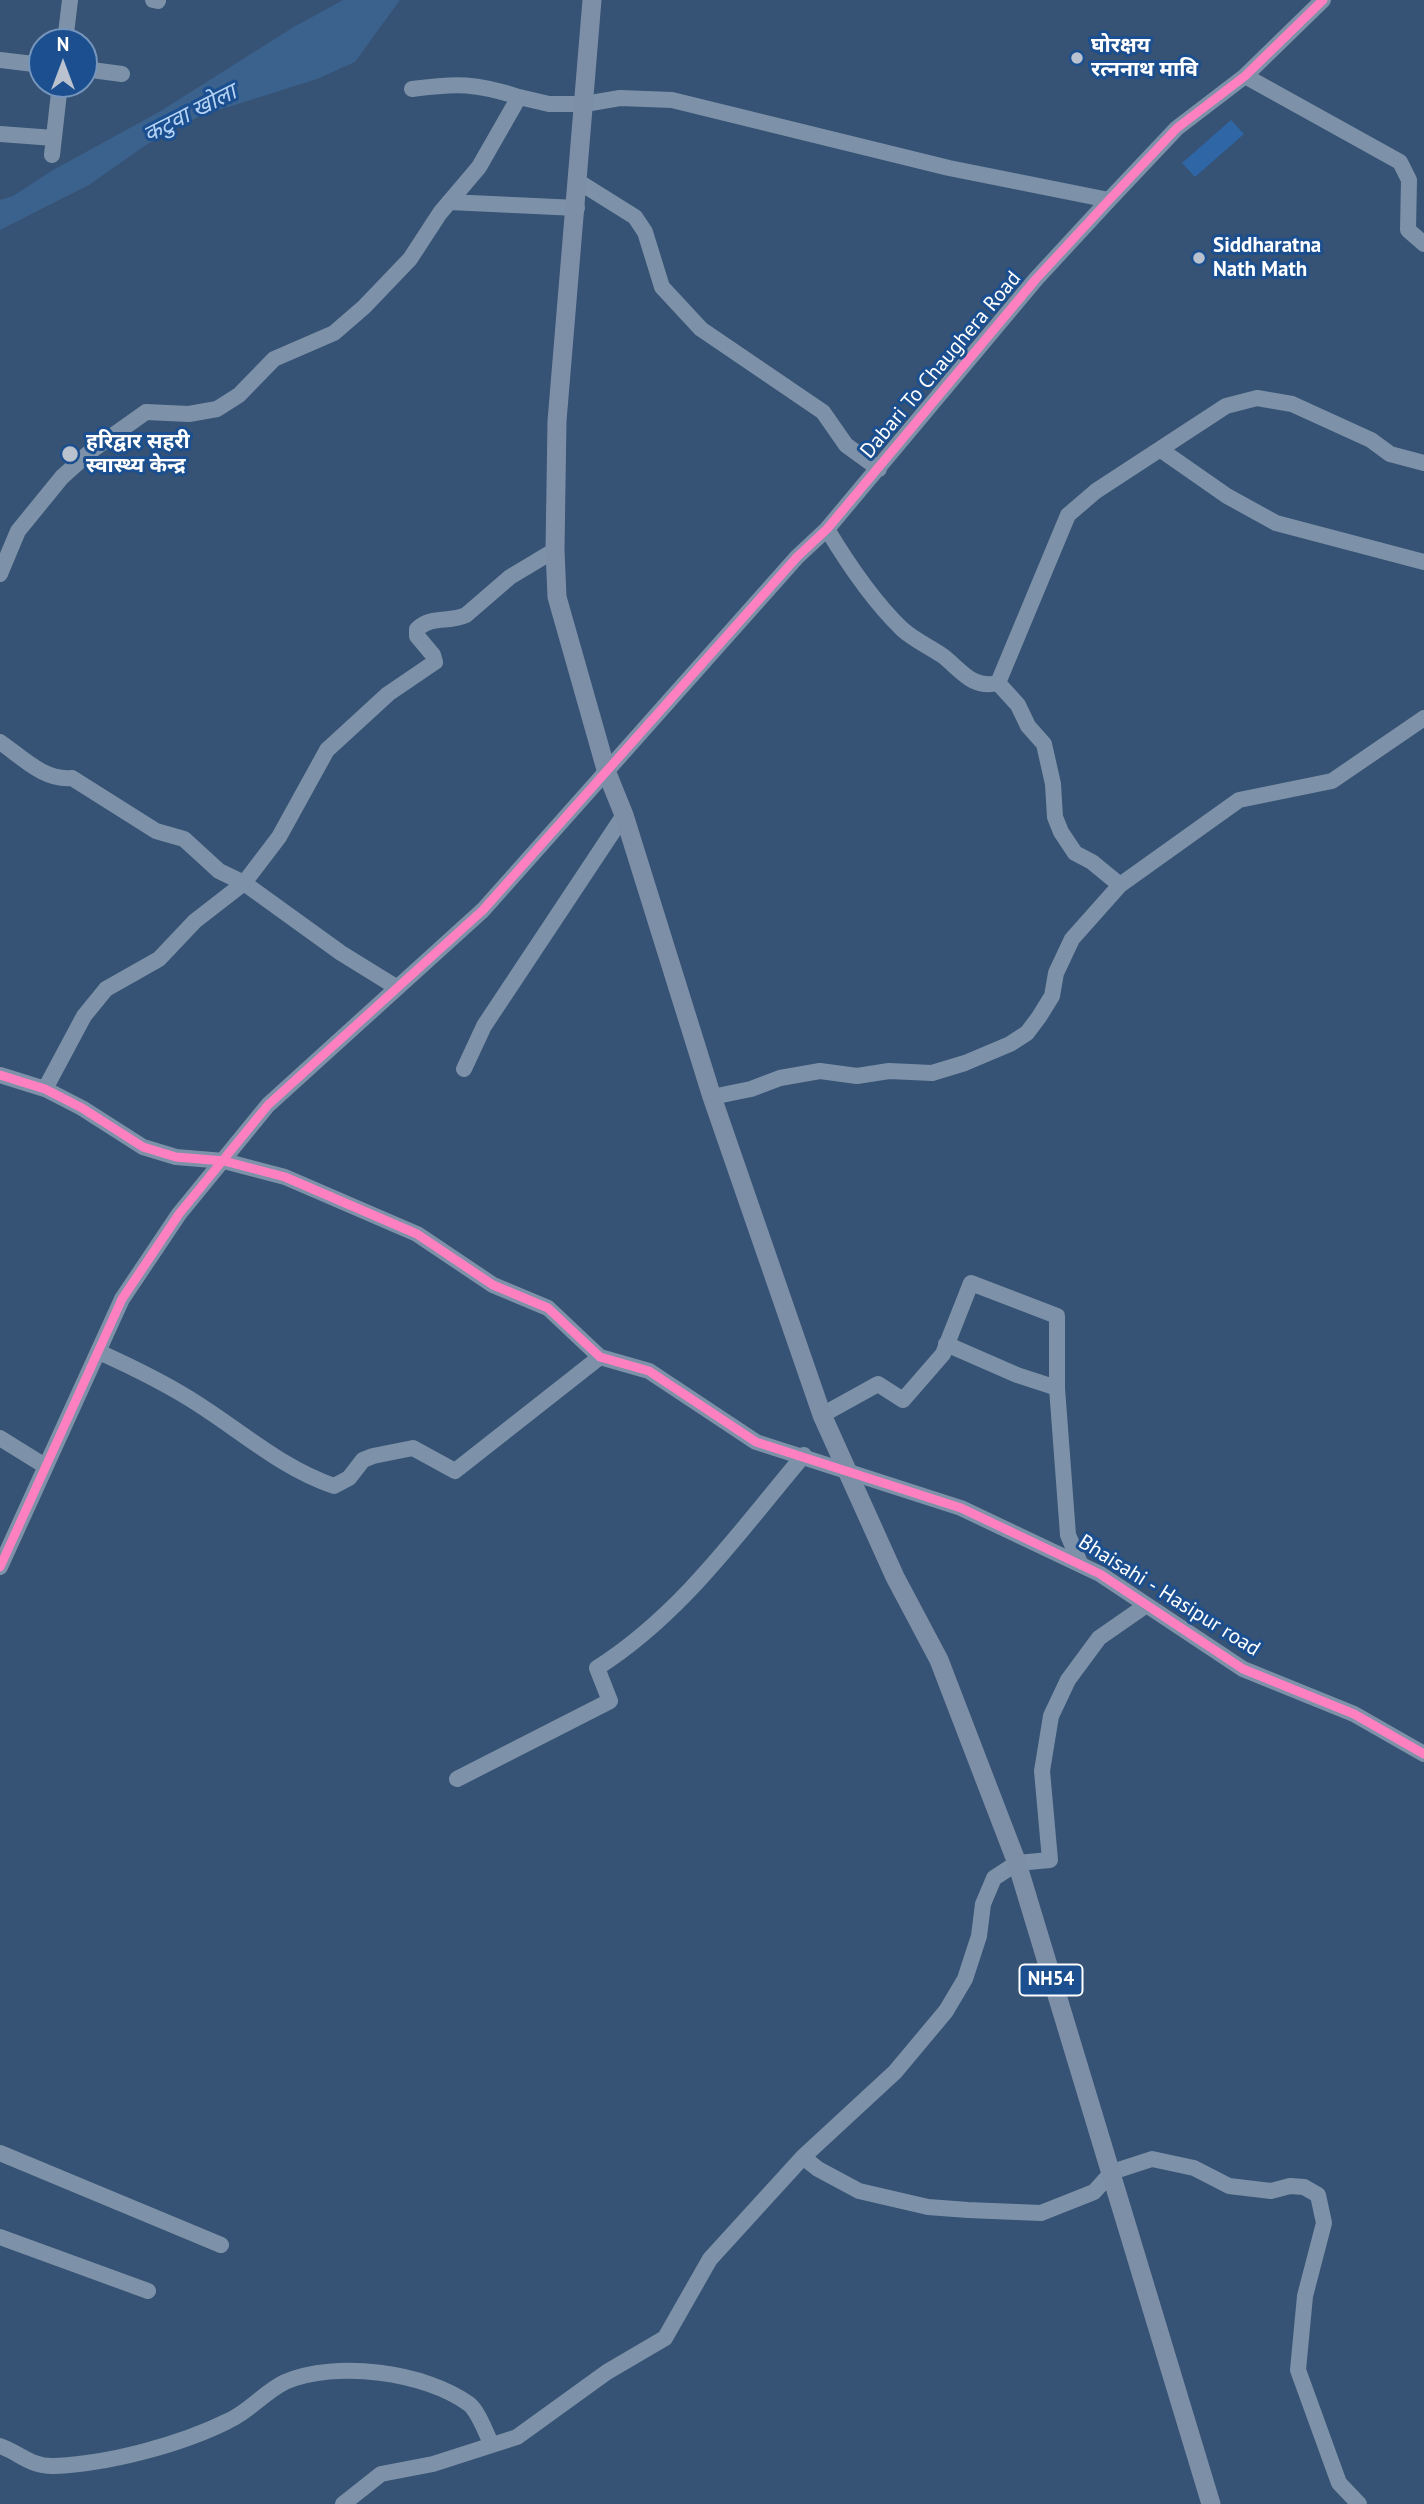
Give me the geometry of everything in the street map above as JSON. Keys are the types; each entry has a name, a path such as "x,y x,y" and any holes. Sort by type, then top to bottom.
{"main road":[{"name":"NH54","path":"592,0 577,208 557,421 557,597 607,773 624,815 712,1097 822,1415 950,1685 1017,1863 1211,2504"}],"street":[{"path":"67,28 70,0"},
{"name":"Dabari To Chaughera Road","path":"0,1567 122,1299 179,1214 268,1105 483,910 797,557 827,529 1036,279 1177,128 1245,76 1323,0"},
{"path":"0,61 28,64"},
{"path":"98,71 122,74"},
{"path":"1245,76 1400,162 1409,180 1408,230 1424,244"},
{"path":"412,89 456,83 481,85 549,104 585,104 620,98 672,100 937,166 1109,200"},
{"path":"0,574 18,531 62,477 91,451 146,412 189,414 217,409 239,394 274,359 334,333 410,259 449,202 478,167 519,97"},
{"path":"52,155 58,98"},
{"path":"0,134 54,138"},
{"path":"579,183 635,217 645,232 662,287 701,329 822,412 846,445 878,469"},
{"path":"449,202 577,208"},
{"path":"998,683 1068,515 1096,491 1226,406 1257,398 1292,404 1371,440 1390,454 1424,463"},
{"path":"1161,450 1227,496 1276,523 1424,562"},
{"path":"827,529 851,569 904,631 943,656 972,682 986,686 998,683"},
{"path":"45,1089 84,1016 106,989 159,959 195,921 244,883 279,837 327,750 388,694 435,662 433,655 417,636 417,629 426,621 458,619 467,615 510,577 555,550"},
{"path":"998,683 1018,705 1028,726 1044,744 1053,784 1055,817 1062,832 1075,853 1092,862 1120,885"},
{"path":"712,1097 751,1089 780,1078 820,1072 856,1076 889,1071 932,1073 965,1063 1010,1044 1027,1033 1052,996 1056,973 1072,939 1120,885 1239,800 1332,781 1424,718"},
{"path":"0,742 39,771 58,779 72,778 156,831 184,839 219,871 244,883 341,953 396,987"},
{"path":"464,1069 484,1026 624,815"},
{"path":"0,1075 45,1089 82,1108 143,1147 176,1157 224,1161 285,1177 417,1234 492,1285 548,1308 600,1357 455,1471 414,1448 363,1460 349,1478 334,1486 302,1475 190,1399 142,1371 99,1352"},
{"path":"822,1415 878,1384 903,1399 943,1354 971,1283 1057,1316 1057,1388 1068,1535 1080,1563"},
{"path":"946,1344 1017,1375 1057,1388"},
{"name":"Bhaisahi - Hasipur road","path":"600,1357 649,1371 756,1442 804,1455 961,1508 1080,1563 1243,1669 1354,1714 1424,1754"},
{"path":"0,1438 45,1466"},
{"path":"457,1779 610,1701 597,1668 663,1620 703,1578 804,1455"},
{"path":"342,2504 382,2474 433,2464 517,2437 607,2372 665,2338 710,2259 803,2157 895,2072 946,2011 965,1979 979,1936 983,1904 994,1878 1017,1863 1050,1860 1042,1771 1051,1716 1068,1680 1099,1638 1145,1606"},
{"path":"0,2153 221,2245"},
{"path":"803,2157 818,2169 859,2191 928,2207 968,2210 1041,2213 1094,2192 1112,2172 1152,2159 1194,2168 1229,2186 1270,2191 1290,2186 1304,2187 1318,2195 1324,2223 1305,2296 1298,2370 1339,2483 1359,2504"},
{"path":"0,2237 149,2291"},
{"path":"0,2446 34,2465 54,2466 153,2450 230,2421 286,2382 327,2373 377,2370 445,2390 472,2406 492,2445"}],"shaded area":[{"path":"1231,120 1244,134 1195,177 1182,163"}],"water":[{"name":"कटुवा खोला","path":"343,0 400,0 355,62 317,79 200,116 146,145 89,185 0,230 0,200 13,196 53,170 159,112 292,28"}],"cycle path":[{"path":"0,1567 122,1299 179,1214 268,1105 483,910 797,557 827,529 1036,279 1177,128 1245,76 1323,0"},
{"path":"0,1075 45,1089 82,1108 143,1147 176,1157 224,1161 285,1177 417,1234 493,1285 548,1308 600,1357 649,1371 756,1442 961,1508 1100,1574 1243,1669 1354,1714 1424,1754"}],"place":[{"name":"घोरक्षय रत्ननाथ मावि","path":"1077,58"},
{"name":"Siddharatna Nath Math","path":"1199,258"},
{"name":"हरिद्वार सहरी स्वास्थ्य केन्द्र","path":"70,454"}]}
